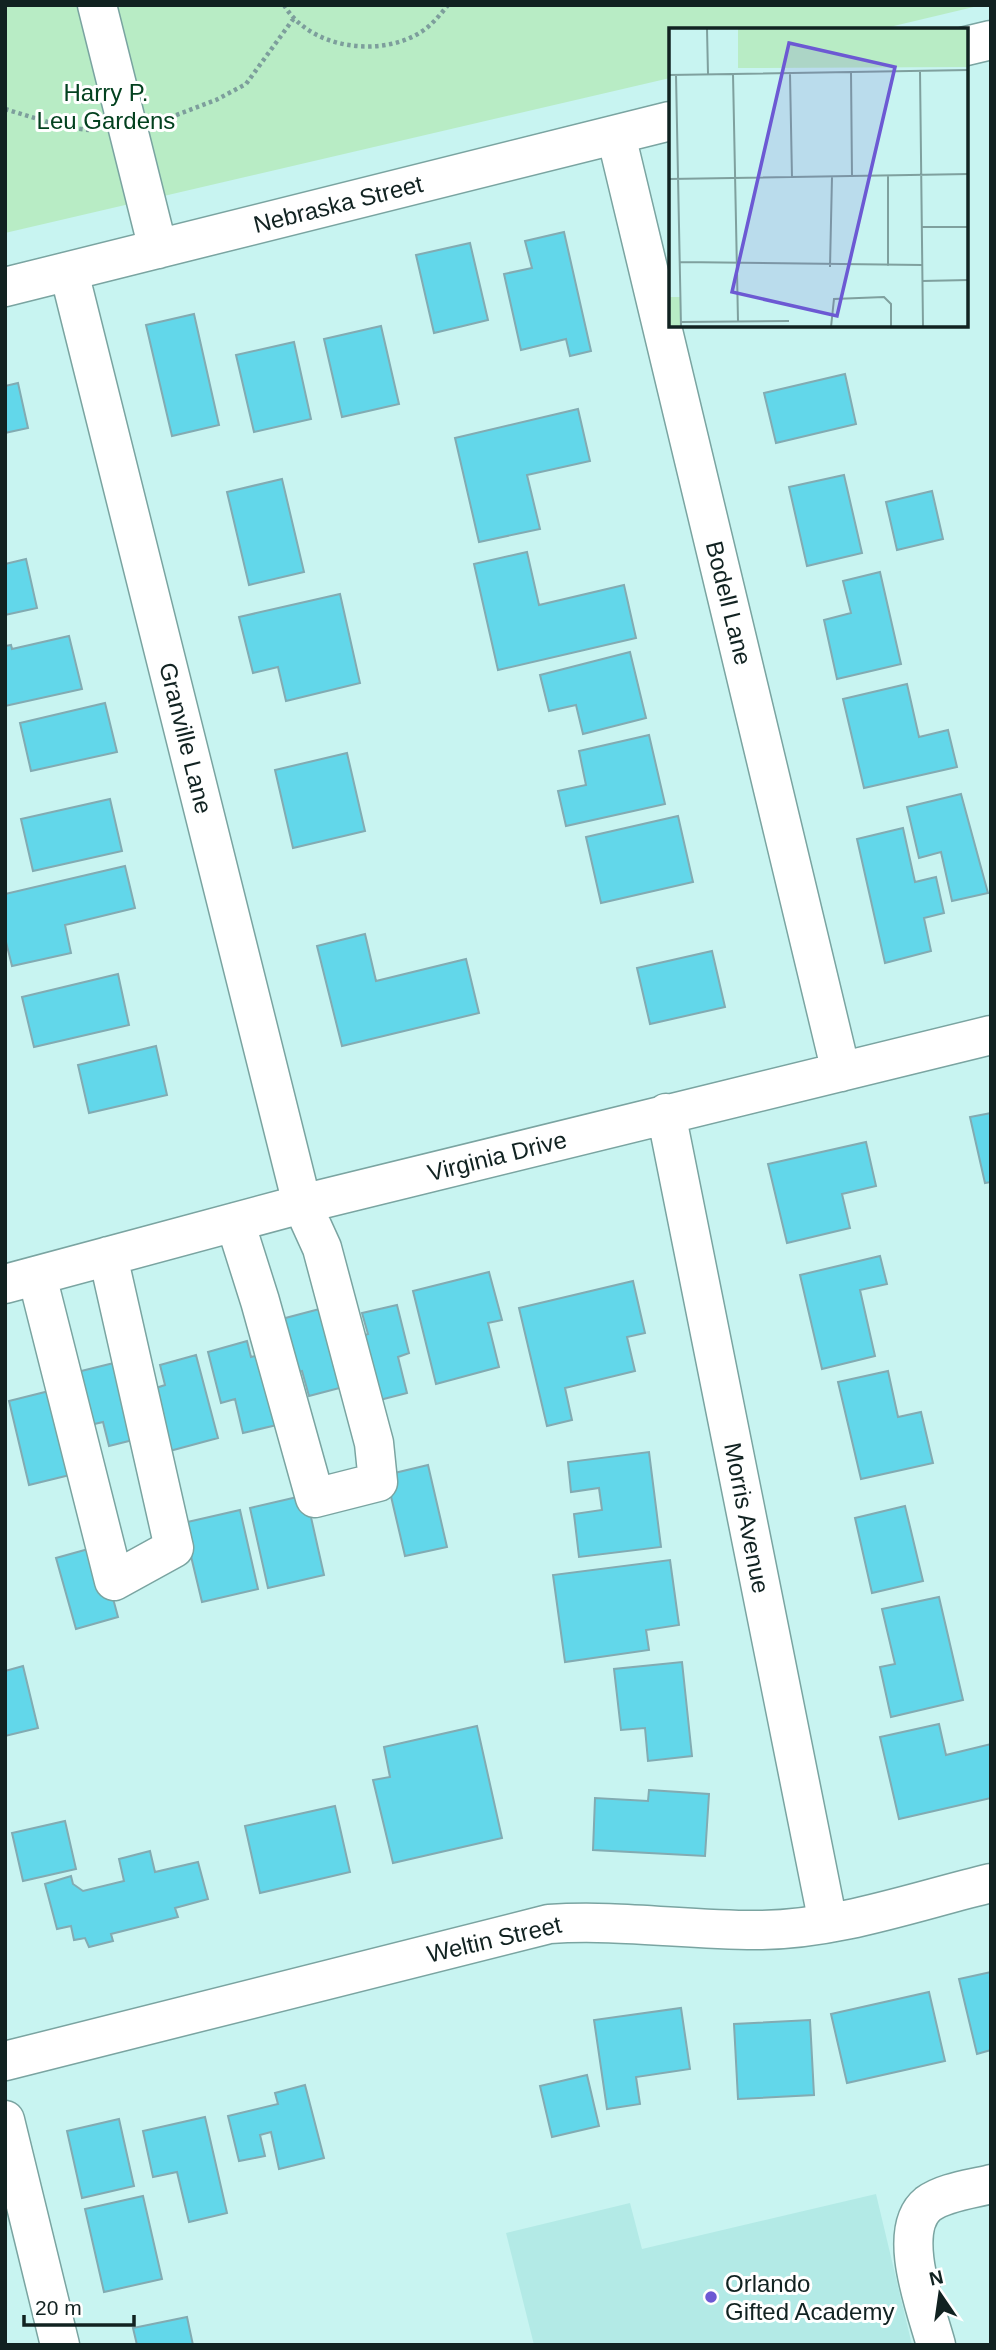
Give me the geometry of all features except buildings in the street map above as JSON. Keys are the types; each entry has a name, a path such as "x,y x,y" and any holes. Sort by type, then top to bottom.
{"street":[{"path":"97,5 158,249"},
{"path":"968,46 991,40"},
{"name":"Nebraska Street","path":"5,287 669,121"},
{"name":"Bodell Lane","path":"615,135 841,1072"},
{"name":"Granville Lane","path":"69,272 302,1205 322,1248 374,1443 378,1482 315,1498 260,1301 234,1222"},
{"name":"Virginia Drive","path":"21,1280 234,1222 666,1113 991,1035"},
{"name":"Morris Avenue","path":"666,1113 828,1923"},
{"path":"21,1280 114,1581 174,1548 108,1256"},
{"name":"Weltin Street","path":"5,2061 549,1924 595,1920 762,1930 828,1923 991,1883"},
{"path":"5,2120 60,2345"},
{"path":"936,2345 913,2256 913,2234 920,2215 928,2204 943,2197 991,2184"}],"path":[{"path":"284,5 306,29 326,39 351,46 375,46 401,41 421,33 448,5"},
{"path":"5,109 64,127 104,132 128,130 176,116 246,84 294,18"}],"shaded area":[{"name":"Orlando Gifted Academy","path":"876,2194 912,2345 534,2345 506,2233 630,2203 642,2249"}],"green space":[{"name":"Harry P. Leu Gardens","path":"5,5 982,5 885,28 669,28 669,78 5,233"}],"place":[{"name":"Orlando Gifted Academy","path":"711,2297"}]}
